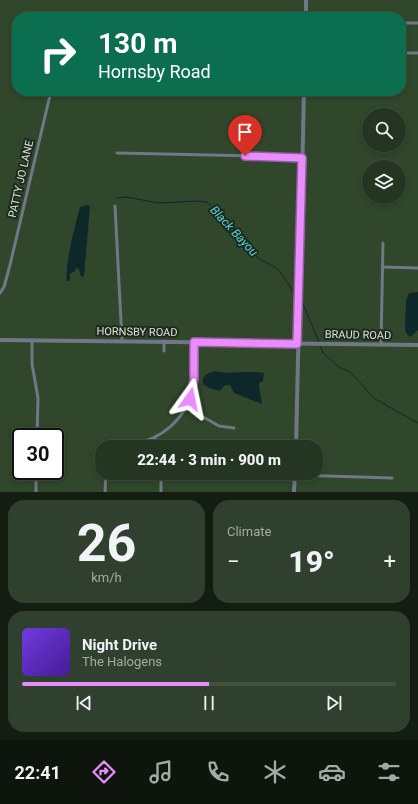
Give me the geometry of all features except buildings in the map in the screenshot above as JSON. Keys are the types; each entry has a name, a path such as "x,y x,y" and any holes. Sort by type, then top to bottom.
{"street":[{"path":"306,0 306,12"},
{"path":"406,23 418,23"},
{"path":"406,53 418,53"},
{"name":"PATTY JO LANE","path":"0,294 4,287 10,265 50,96"},
{"path":"296,440 298,293 304,96"},
{"path":"117,153 302,158"},
{"path":"115,206 122,341"},
{"path":"381,345 383,243"},
{"path":"382,267 418,268"},
{"name":"HORNSBY ROAD","path":"0,340 164,341 297,344"},
{"path":"32,340 32,364 38,398 37,428"},
{"path":"164,341 164,351"},
{"path":"147,440 155,438 171,426 186,407 194,379 194,342"},
{"name":"BRAUD ROAD","path":"297,344 418,345"},
{"path":"186,407 219,426 234,428"},
{"path":"323,475 392,478"},
{"path":"36,480 36,492"},
{"path":"105,492 106,480"},
{"path":"161,480 161,492"},
{"path":"294,492 295,480"}],"water":[{"path":"88,205 90,207 84,276 81,277 79,269 76,268 75,271 70,274 70,281 67,281 67,266 73,233 80,207"},
{"path":"418,292 418,330 410,337 406,333 405,328 406,300 409,293"},
{"path":"214,371 227,373 264,373 263,381 259,383 262,404 234,393 230,385 225,385 220,391 209,388 203,384 203,378 207,374"}],"waterway":[{"name":"Black Bayou","path":"116,198 127,197 158,203 197,201 207,202 242,238 258,258 278,269 298,298"},
{"name":"Black Bayou","path":"302,301 319,342"},
{"name":"Black Bayou","path":"320,345 323,353 339,367 350,372 375,399 418,423"}],"route":[{"path":"190,399 194,379 194,342 297,344 302,158 245,156"}]}
